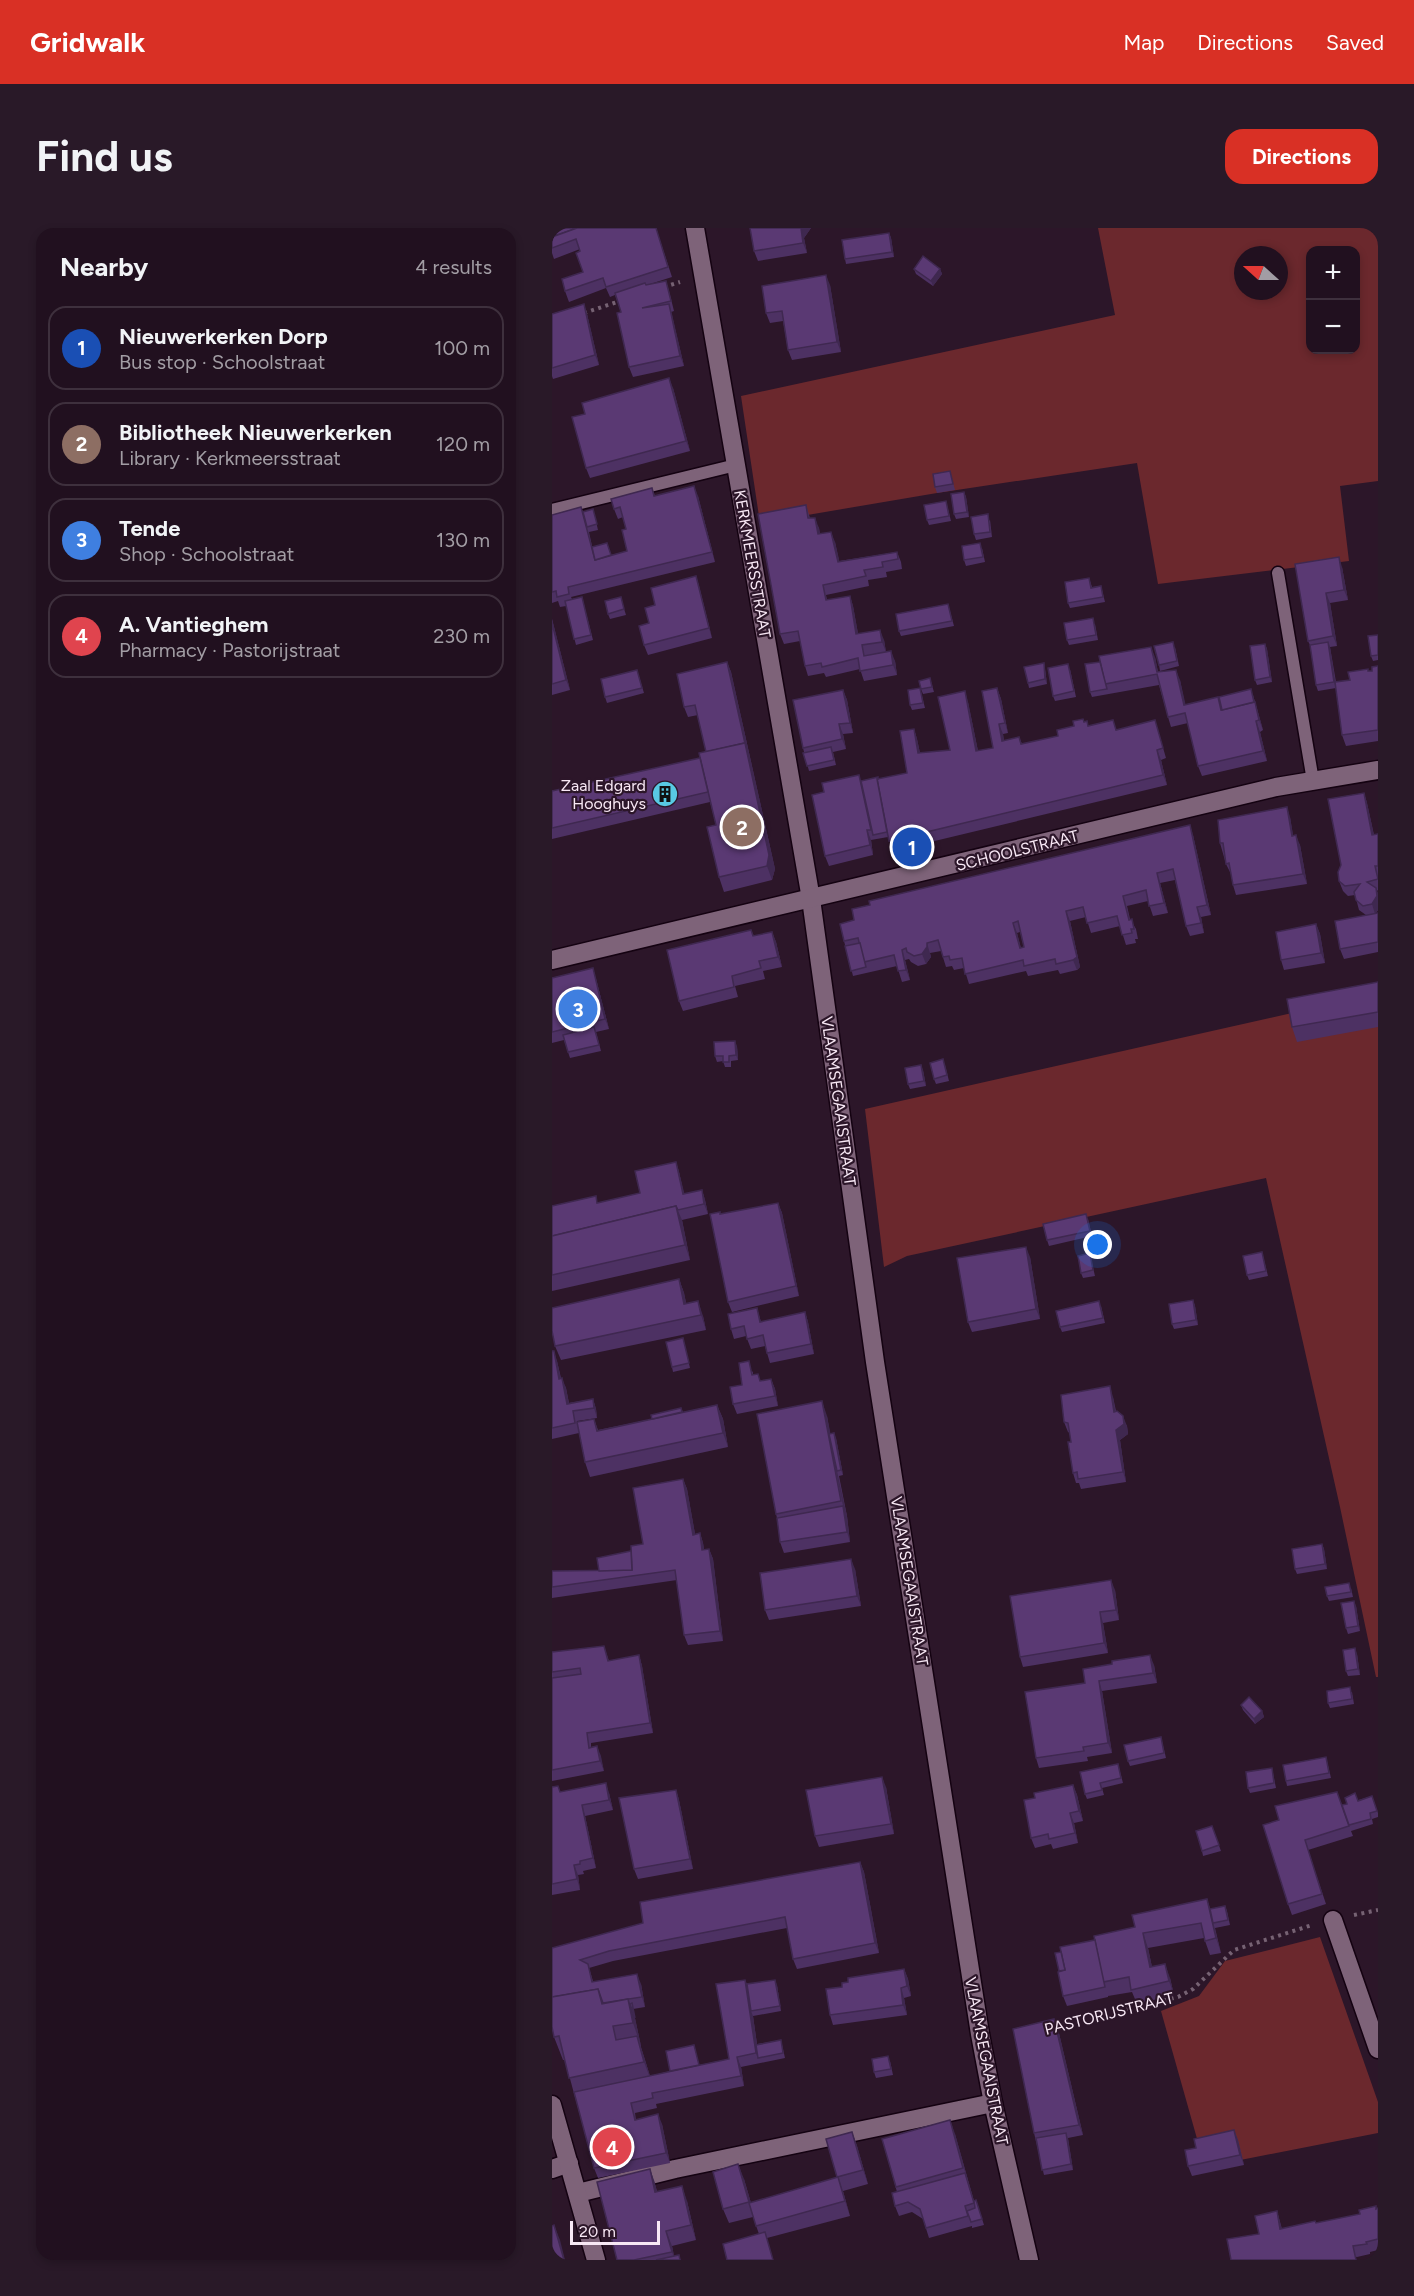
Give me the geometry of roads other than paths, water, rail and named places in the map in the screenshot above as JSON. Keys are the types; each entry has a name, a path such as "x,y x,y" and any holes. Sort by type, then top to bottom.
{"street":[{"name":"KERKMEERSSTRAAT","path":"695,228 811,899"},
{"name":"SCHOOLSTRAAT","path":"552,960 1265,790 1378,770"},
{"name":"VLAAMSEGAAISTRAAT","path":"811,899 875,1362 980,2034 993,2103 1029,2260"},
{"path":"1333,1920 1378,2049"},
{"path":"578,2193 675,2169 993,2103"},
{"path":"552,2105 561,2166 578,2193 596,2260"}],"lane":[{"path":"552,510 736,465"},
{"path":"1278,573 1313,781"}],"place":[{"name":"Zaal Edgard Hooghuys","path":"665,794"},
{"name":"Bibliotheek Nieuwerkerken","path":"742,827"},
{"name":"Nieuwerkerken Dorp","path":"912,847"},
{"name":"Tende","path":"578,1009"},
{"name":"A. Vantieghem","path":"612,2147"}]}
